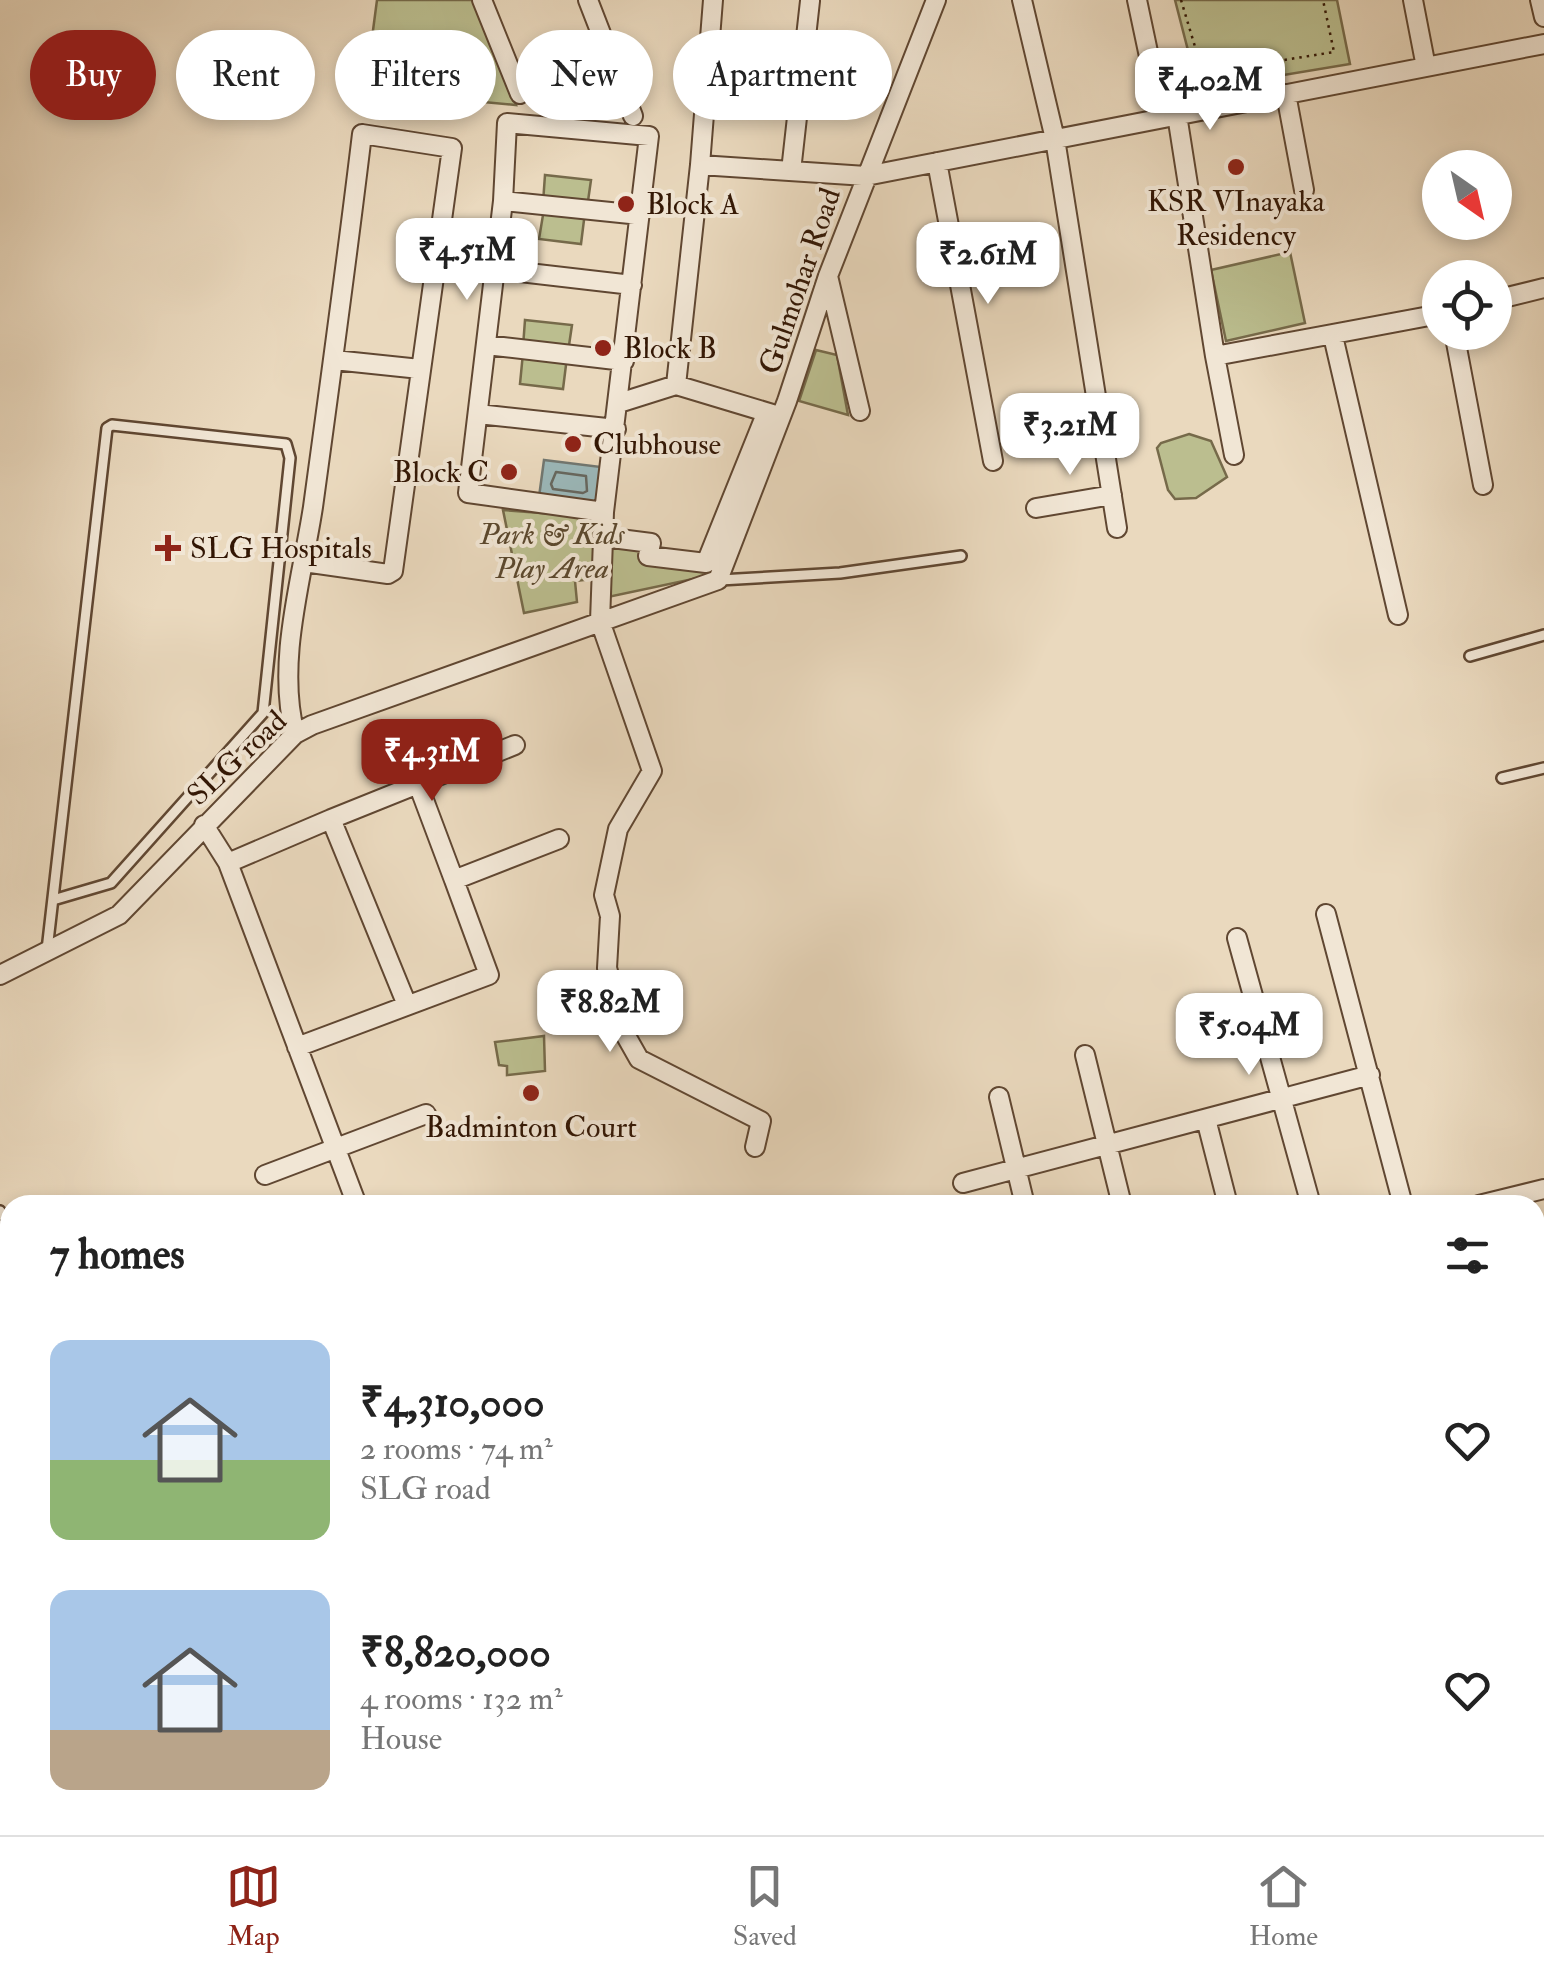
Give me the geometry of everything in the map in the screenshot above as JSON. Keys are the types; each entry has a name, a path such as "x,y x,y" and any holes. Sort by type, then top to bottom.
{"street":[{"path":"482,0 516,84"},
{"path":"588,0 600,30"},
{"path":"676,384 714,0"},
{"name":"Gulmohar Road","path":"718,580 774,415 934,0"},
{"path":"1022,0 1056,146 1117,528"},
{"path":"1137,0 1170,116 1234,455"},
{"path":"1413,0 1426,66"},
{"path":"1540,0 1544,17"},
{"path":"791,170 810,1"},
{"path":"700,164 866,176 1056,146 1170,116 1544,44"},
{"path":"1286,94 1304,190"},
{"path":"604,512 468,493 502,201 507,123 649,136 604,512 600,621 652,770 618,829 604,895 610,916 608,968 626,1036 640,1059 761,1121 755,1148"},
{"path":"295,734 289,701 292,632 334,360 362,134 452,148 393,571 388,574 304,562"},
{"path":"937,162 993,461"},
{"path":"502,201 640,215"},
{"path":"494,270 632,285"},
{"path":"828,276 860,411"},
{"path":"1512,296 1544,288"},
{"path":"1215,356 1422,318"},
{"path":"1334,336 1398,615"},
{"path":"486,345 624,361"},
{"path":"1457,350 1482,485"},
{"path":"334,360 420,369"},
{"path":"604,537 648,542 648,556 706,563 774,415 676,384 619,403"},
{"path":"478,414 616,429"},
{"path":"1036,508 1112,496"},
{"name":"SLG road","path":"0,976 119,915 295,734 718,580"},
{"path":"228,863 515,746"},
{"path":"297,1047 489,975 418,784"},
{"path":"330,819 407,1005"},
{"path":"204,826 228,863 353,1195"},
{"path":"454,880 559,839"},
{"path":"1326,914 1400,1195"},
{"path":"1237,938 1308,1195"},
{"path":"1085,1055 1120,1195"},
{"path":"963,1184 1370,1076"},
{"path":"999,1096 1022,1195"},
{"path":"265,1175 426,1114"},
{"path":"1206,1119 1225,1195"},
{"path":"1519,1195 1544,1189"}],"lane":[{"path":"47,952 108,428 112,425 282,441 290,450 290,458 263,713 111,884 54,900"},
{"path":"718,580 840,573 961,556"},
{"path":"1470,656 1544,635"},
{"path":"1502,778 1544,768"}],"path":[{"path":"1182,0 1203,73 1334,52 1323,0"}],"green space":[{"path":"377,0 474,0 486,30 373,30"},
{"path":"1175,0 1337,0 1350,64 1198,89"},
{"path":"496,55 516,105 496,103"},
{"path":"545,175 591,180 587,208 543,203"},
{"path":"544,209 585,212 581,244 539,239"},
{"path":"1290,252 1305,323 1226,341 1211,270"},
{"path":"525,320 572,325 568,352 523,347"},
{"path":"816,350 837,355 848,415 799,401"},
{"path":"523,353 567,357 563,389 520,384"},
{"path":"1189,434 1211,441 1227,477 1196,498 1175,499 1168,490 1157,448"},
{"name":"Park & Kids Play Area","path":"503,510 593,517 594,579 575,581 577,602 524,613"},
{"path":"610,540 713,566 712,575 608,597"},
{"path":"544,1036 545,1071 507,1075 507,1066 499,1065 495,1042"}],"water":[{"path":"544,460 601,467 596,505 539,497"}],"place":[{"name":"KSR VInayaka Residency","path":"1236,167"},
{"name":"Block A","path":"626,204"},
{"name":"Block B","path":"603,348"},
{"name":"Clubhouse","path":"573,444"},
{"name":"Block C","path":"509,472"},
{"name":"SLG Hospitals","path":"168,548"},
{"name":"Badminton Court","path":"531,1093"}]}
